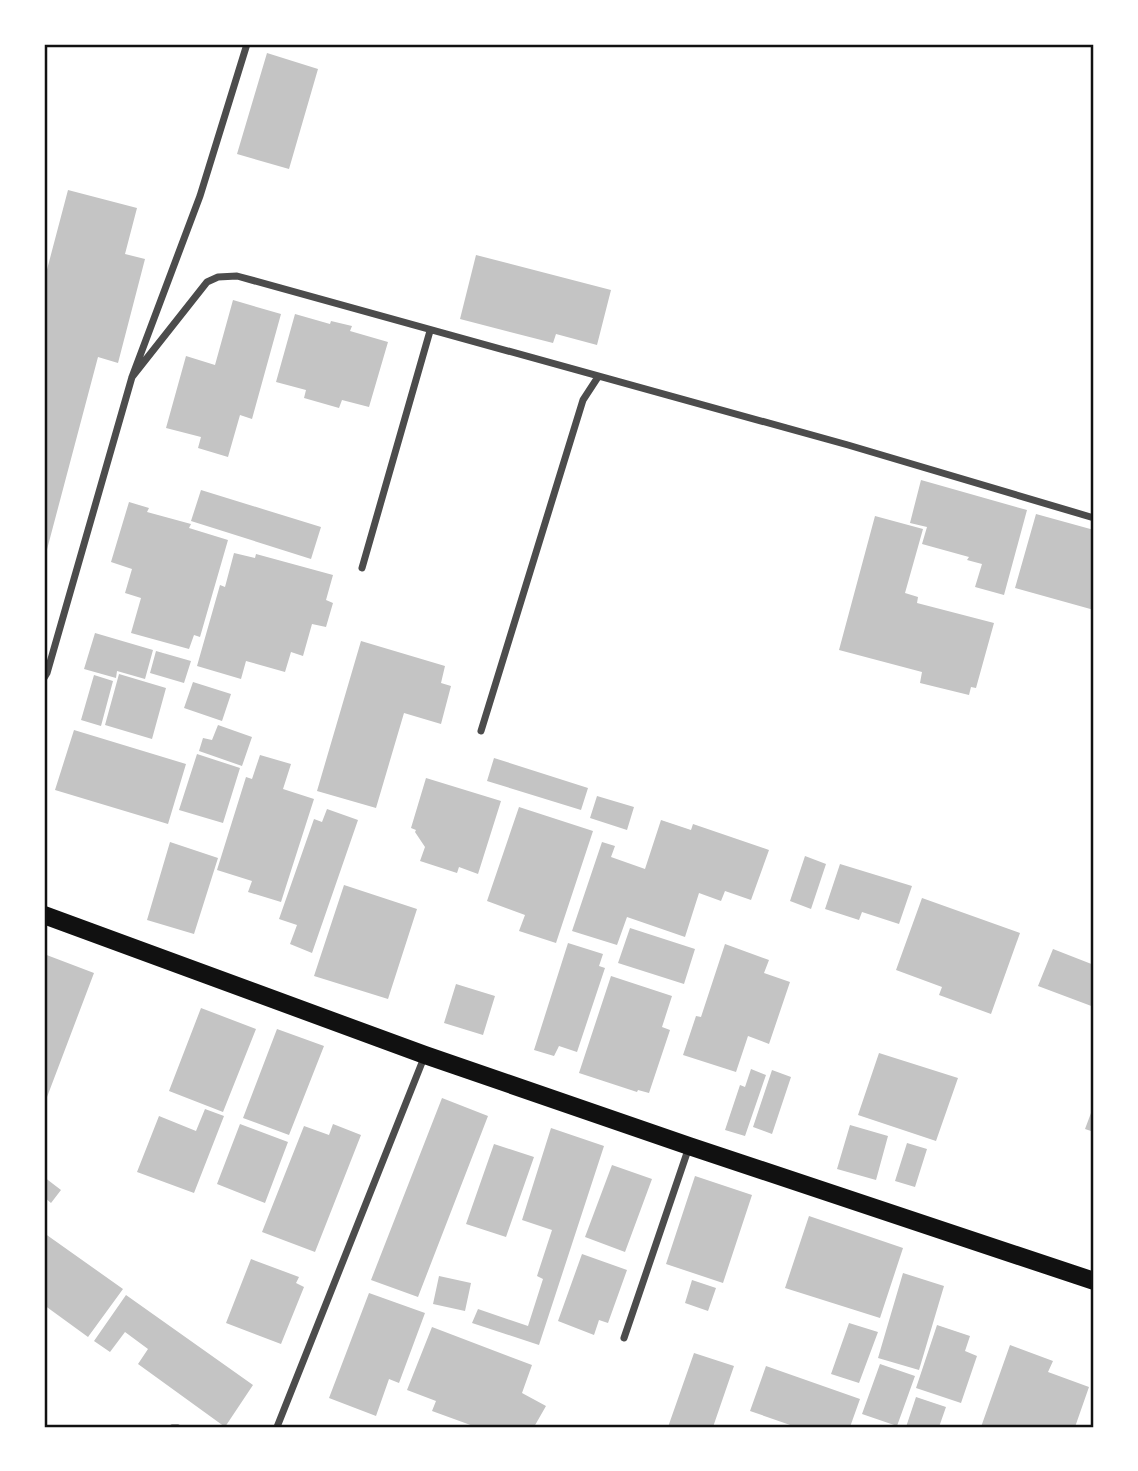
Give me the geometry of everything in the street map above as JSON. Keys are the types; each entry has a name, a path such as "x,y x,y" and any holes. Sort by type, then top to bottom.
{"main road":[{"path":"44,915 425,1055 1094,1281"}],"street":[{"path":"44,678 132,377 200,196 247,44"},
{"path":"132,377 207,282 227,275 237,275 430,331 848,444 1094,518"},
{"path":"362,568 430,331"},
{"path":"481,731 583,400 598,377"},
{"path":"277,1427 425,1055"},
{"path":"624,1338 689,1146"}],"lane":[{"path":"172,1427 178,1427"}],"building":[{"path":"267,53 318,69 289,169 237,154"},
{"path":"68,190 137,208 125,254 145,259 118,363 98,357 45,557 44,281"},
{"path":"476,255 611,290 597,345 556,334 553,343 460,319"},
{"path":"233,300 281,314 252,419 240,415 228,457 198,448 201,437 166,428 186,356 215,365"},
{"path":"295,314 330,324 331,321 352,326 350,331 388,342 369,407 342,400 339,408 304,398 306,390 276,382"},
{"path":"921,480 1027,510 1004,595 975,587 982,564 967,560 969,557 922,544 927,527 910,523"},
{"path":"201,490 321,527 311,559 191,521"},
{"path":"129,502 149,508 147,512 191,524 189,528 228,540 200,637 194,635 189,649 131,633 141,598 125,593 132,569 111,562"},
{"path":"1036,514 1094,530 1094,610 1015,588"},
{"path":"875,516 923,529 905,593 918,597 917,603 994,623 976,688 971,687 969,695 920,683 922,672 839,650"},
{"path":"234,553 255,558 256,554 333,575 326,600 333,603 326,627 312,624 303,656 291,652 285,672 246,661 241,679 197,666 220,585 225,587"},
{"path":"95,633 153,650 145,679 117,671 116,678 84,669"},
{"path":"361,641 445,666 441,683 451,686 441,724 404,713 376,808 317,791"},
{"path":"156,651 191,661 184,683 150,673"},
{"path":"119,674 166,688 152,739 105,725"},
{"path":"94,675 113,681 101,726 81,720"},
{"path":"193,682 231,694 222,721 184,708"},
{"path":"218,725 252,737 242,766 199,751 203,738 212,740"},
{"path":"74,730 186,764 168,824 55,790"},
{"path":"197,754 240,768 223,823 179,810"},
{"path":"260,755 291,764 283,789 314,799 281,902 248,892 252,881 217,870 246,777 252,779"},
{"path":"494,758 588,788 581,810 487,781"},
{"path":"426,778 501,801 478,874 459,867 457,873 420,861 425,847 416,830 411,828"},
{"path":"597,796 634,807 627,830 590,818"},
{"path":"519,807 593,831 556,943 519,931 525,915 487,901"},
{"path":"327,809 358,820 312,953 290,944 297,925 279,919 314,819 322,822"},
{"path":"661,820 691,830 693,824 769,850 751,900 725,891 721,901 699,893 685,937 627,917 617,945 572,931 602,842 615,846 611,857 645,869"},
{"path":"170,842 218,858 194,934 147,920"},
{"path":"805,856 826,864 811,909 790,901"},
{"path":"840,864 912,886 899,924 862,912 859,920 825,909"},
{"path":"344,885 417,909 388,999 314,976"},
{"path":"922,898 1020,933 991,1014 939,995 942,987 896,970"},
{"path":"630,928 695,949 684,984 618,963"},
{"path":"568,943 603,954 599,966 605,968 577,1052 559,1046 554,1056 534,1050"},
{"path":"725,944 769,960 764,973 790,982 769,1044 748,1036 736,1072 683,1055 696,1016 701,1017"},
{"path":"1053,949 1094,965 1094,1007 1038,986"},
{"path":"44,954 94,973 44,1105"},
{"path":"611,976 672,996 662,1027 670,1030 649,1093 637,1092 579,1073"},
{"path":"456,984 495,996 483,1035 444,1023"},
{"path":"201,1008 256,1029 223,1112 169,1091"},
{"path":"277,1029 324,1046 289,1135 243,1118"},
{"path":"879,1053 958,1078 936,1141 858,1115"},
{"path":"751,1069 766,1075 745,1136 725,1130 740,1085 745,1087"},
{"path":"772,1070 791,1077 772,1134 753,1127"},
{"path":"442,1098 488,1116 418,1297 371,1280"},
{"path":"1094,1105 1094,1132 1085,1129"},
{"path":"205,1109 224,1116 194,1193 137,1172 159,1116 196,1131"},
{"path":"240,1124 288,1142 265,1203 217,1184"},
{"path":"333,1124 361,1135 315,1252 262,1232 304,1126 329,1135"},
{"path":"850,1125 888,1136 876,1180 837,1169"},
{"path":"551,1128 604,1146 539,1345 472,1323 478,1309 528,1326 543,1279 537,1276 552,1230 522,1220"},
{"path":"907,1143 927,1149 915,1187 895,1181"},
{"path":"494,1144 534,1157 506,1237 466,1224"},
{"path":"612,1165 652,1179 625,1252 585,1237"},
{"path":"695,1176 752,1195 723,1283 666,1264"},
{"path":"44,1177 61,1190 51,1203 44,1197"},
{"path":"809,1216 903,1248 880,1318 785,1288"},
{"path":"44,1233 123,1289 88,1337 44,1305"},
{"path":"582,1254 627,1270 608,1323 599,1320 594,1335 558,1321"},
{"path":"251,1259 299,1277 296,1283 304,1287 281,1344 226,1323"},
{"path":"903,1273 944,1286 919,1370 878,1358"},
{"path":"439,1276 471,1283 465,1311 433,1304"},
{"path":"692,1280 716,1288 708,1311 685,1303"},
{"path":"369,1293 425,1313 399,1383 389,1379 376,1416 329,1398"},
{"path":"126,1295 253,1385 225,1427 138,1364 148,1349 125,1332 110,1352 94,1341"},
{"path":"849,1323 878,1332 859,1383 831,1374"},
{"path":"937,1325 970,1336 965,1351 977,1356 961,1403 916,1388"},
{"path":"432,1327 532,1365 522,1393 546,1406 534,1427 476,1427 432,1411 436,1401 407,1390"},
{"path":"1010,1345 1053,1361 1048,1372 1089,1387 1075,1427 981,1427"},
{"path":"694,1353 734,1366 713,1427 668,1427"},
{"path":"880,1364 915,1376 897,1426 862,1414"},
{"path":"766,1366 860,1399 850,1427 796,1427 750,1411"},
{"path":"916,1397 946,1407 939,1427 906,1427"}]}
